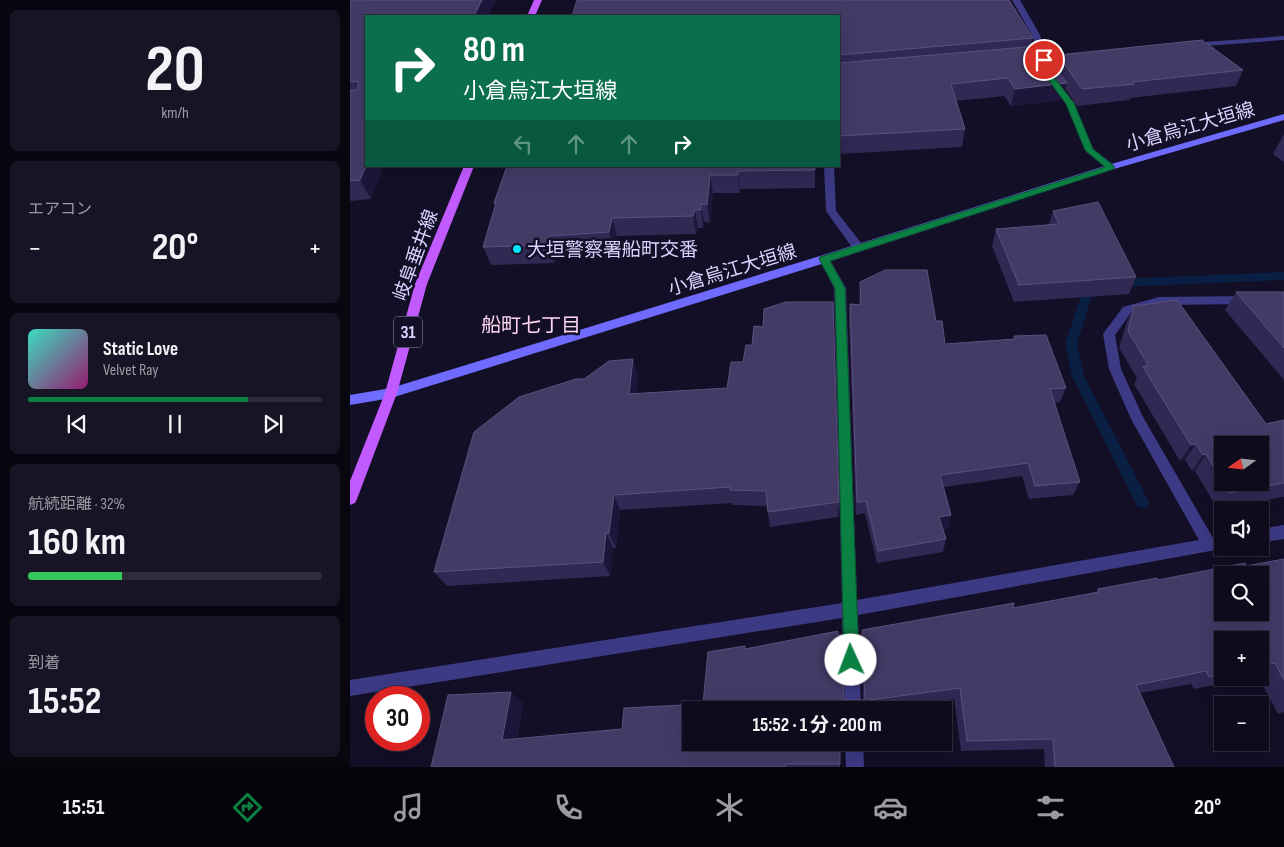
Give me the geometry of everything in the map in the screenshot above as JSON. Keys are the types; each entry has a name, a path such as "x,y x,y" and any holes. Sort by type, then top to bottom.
{"main road":[{"path":"531,15 538,0"},
{"name":"小倉烏江大垣線","path":"350,400 391,393 824,259 1111,167 1284,117"},
{"name":"岐阜垂井線","path":"350,499 391,393 421,284 469,167"}],"street":[{"path":"1016,0 1036,35 1049,75 1070,103 1089,150 1111,167"},
{"path":"1183,46 1284,38"},
{"path":"1024,61 1084,56"},
{"path":"829,167 831,211 858,247"},
{"path":"824,259 840,288 853,701"},
{"path":"1214,541 1137,419 1115,369 1109,334 1126,310 1158,301 1263,300"},
{"path":"1269,534 1284,532"},
{"path":"350,688 850,609 1214,544"},
{"path":"854,751 855,767"}],"building":[{"path":"350,0 482,0 474,15 365,15 366,167 360,180 350,181 350,90 358,90 358,81 350,82"},
{"path":"577,0 1009,0 1033,38 840,55 840,15 572,15"},
{"path":"1202,40 1243,70 1082,89 1058,55"},
{"path":"1038,46 1067,83 1015,89 1008,78 951,84 965,129 840,136 840,63"},
{"path":"507,167 815,167 815,170 738,171 738,175 710,175 707,205 701,204 701,210 695,210 693,216 612,218 609,232 550,236 547,245 483,247 496,203 494,203"},
{"path":"1098,202 1136,277 1019,285 996,229 1059,224 1053,211"},
{"path":"885,270 927,270 936,321 942,321 945,344 1015,339 1014,336 1046,335 1066,388 1050,389 1080,482 1035,486 1028,463 940,475 951,515 939,517 946,539 878,551 866,501 857,502 850,304 861,305 860,282"},
{"path":"1236,292 1284,292 1284,348"},
{"path":"1177,300 1266,424 1284,420 1284,483 1269,486 1269,436 1214,436 1214,468 1206,454 1203,455 1196,444 1191,445 1143,367 1148,365 1128,331 1134,306"},
{"path":"786,302 833,302 839,502 768,512 766,491 730,490 730,487 614,495 609,533 606,533 603,562 434,572 474,432 519,397 576,379 584,379 609,361 633,359 629,394 727,388 731,362 743,362 746,345 752,345 754,326 763,327 764,309"},
{"path":"1284,559 1284,680 1275,663 1269,664 1269,631 1214,631 1214,676 1209,677 1206,671 1136,685 1174,767 1055,767 1053,739 967,741 960,688 862,701 703,701 708,652 745,646 745,649 838,631 838,635 842,634 844,699 863,700 865,698 862,630 1014,603 1013,608 1099,592 1098,589 1157,578 1158,580 1214,569 1214,621 1269,621 1269,566 1246,566"},
{"path":"1245,563 1246,566 1230,566"},
{"path":"511,692 502,740 622,729 624,708 682,705 682,751 840,751 840,764 786,764 786,767 431,767 448,695"}],"waterway":[{"path":"1119,283 1284,276"},
{"path":"1101,290 1086,296 1071,344 1078,376 1142,502"}],"place":[{"name":"大垣警察署船町交番","path":"517,249"}],"district":[{"name":"船町七丁目","path":"531,325"}],"route":[{"path":"851,660 840,288 824,259 1111,167 1089,150 1070,103 1049,75 1044,60"}]}
